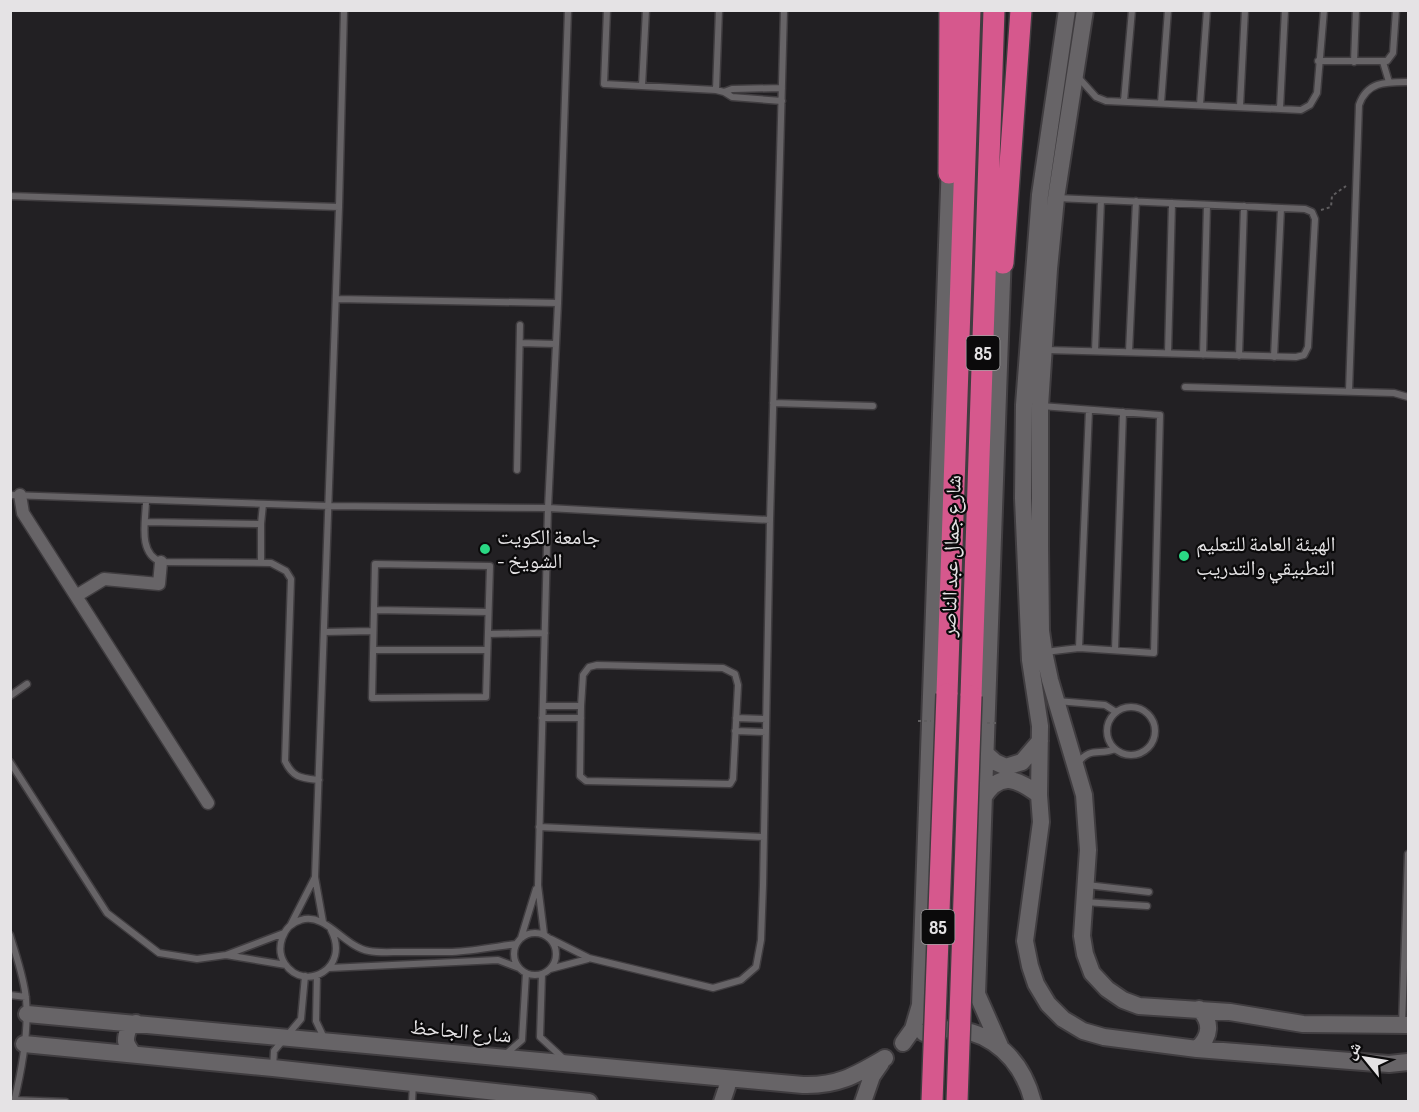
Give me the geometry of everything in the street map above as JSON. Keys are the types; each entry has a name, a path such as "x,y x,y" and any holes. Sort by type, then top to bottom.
{"highway":[{"path":"949,173 950,10"},
{"name":"شارع جمال عبد الناصر","path":"932,1101 970,10"},
{"name":"شارع جمال عبد الناصر","path":"957,1101 994,10"},
{"path":"1003,263 1018,13"}],"street":[{"path":"903,1043 913,1029 920,1005 955,10"},
{"path":"1067,10 1057,135 1023,405 1023,498 1030,660 1040,726 1041,822 1025,941 1036,984 1048,1004 1063,1019 1083,1031 1104,1038 1197,1049 1389,1064 1408,1062"},
{"path":"1057,135 1074,73 1084,10"},
{"path":"1051,176 1056,198 1040,406 1041,631 1044,652 1084,795 1088,850 1082,936 1085,954 1092,973 1107,989 1123,1000 1139,1006 1230,1012 1303,1024 1405,1025"},
{"path":"1000,1047 977,994 1003,263"},
{"path":"15,495 23,513 208,803"},
{"path":"76,596 104,579 159,584 160,562"},
{"path":"985,753 995,762 1006,767 1022,762 1040,741"},
{"path":"983,798 993,786 1009,780 1022,782 1039,795"},
{"path":"1197,1049 1208,1034 1209,1024 1198,1009"},
{"path":"1226,1051 1221,1044 1220,1026 1230,1012"},
{"name":"شارع الجاحظ","path":"27,1014 803,1085 829,1084 849,1079 885,1058"},
{"path":"133,1054 125,1044 129,1027 136,1023"},
{"path":"863,1101 872,1076 885,1058 903,1043 926,1032 952,1030 977,1035 1000,1047 1016,1062 1031,1094 1049,1101"},
{"path":"24,1044 589,1101"},
{"path":"722,1101 727,1087 726,1079"}],"lane":[{"path":"323,922 315,877 344,10"},
{"path":"544,934 537,885 548,508 568,10"},
{"path":"607,10 604,84 716,90 732,97 782,101"},
{"path":"642,86 646,10"},
{"path":"716,90 719,10"},
{"path":"519,968 513,953 516,944 528,933 536,932 589,958 713,988 741,980 756,967 761,940 784,10"},
{"path":"1124,101 1132,10"},
{"path":"1161,103 1168,10"},
{"path":"1200,105 1207,10"},
{"path":"1240,106 1245,10"},
{"path":"1280,108 1286,10"},
{"path":"1074,73 1096,97 1106,101 1301,110 1310,105 1317,93 1323,10"},
{"path":"1354,62 1356,10"},
{"path":"1318,61 1383,62 1389,59 1393,54 1396,10"},
{"path":"1383,62 1389,82"},
{"path":"1349,391 1359,105 1370,88 1376,85 1408,82"},
{"path":"724,92 732,89 782,88"},
{"path":"10,196 339,207"},
{"path":"1043,350 1296,357 1304,355 1308,347 1315,219 1312,212 1305,209 1056,198"},
{"path":"1095,351 1101,200"},
{"path":"1129,352 1136,201"},
{"path":"1168,353 1172,203"},
{"path":"1203,355 1207,205"},
{"path":"1239,356 1244,206"},
{"path":"1274,357 1281,208"},
{"path":"336,299 558,303"},
{"path":"517,470 520,325"},
{"path":"520,343 556,344"},
{"path":"1185,387 1394,393 1408,397"},
{"path":"773,403 873,406"},
{"path":"1040,406 1160,415 1154,653 1079,648 1044,652"},
{"path":"1079,648 1089,410"},
{"path":"1115,650 1123,412"},
{"path":"15,495 329,506 548,508 770,520"},
{"path":"146,500 145,548 154,559 160,562 271,563 286,571 291,579 285,761 297,777 319,780"},
{"path":"261,563 263,504"},
{"path":"146,522 261,524"},
{"path":"375,564 490,566 488,612 486,697 372,698 375,564"},
{"path":"374,610 488,612"},
{"path":"324,632 373,631"},
{"path":"488,634 545,633"},
{"path":"373,650 487,650"},
{"path":"597,664 723,668 735,674 738,684 733,779 730,784 586,781 580,776 581,718 583,675 589,667 597,664"},
{"path":"10,696 27,684"},
{"path":"1057,701 1105,705 1116,712"},
{"path":"543,706 581,706"},
{"path":"1128,707 1142,709 1152,718 1155,731 1151,744 1141,753 1127,754 1115,749 1107,730 1111,717 1116,712 1128,707"},
{"path":"542,718 581,718"},
{"path":"736,718 766,719"},
{"path":"735,731 766,732"},
{"path":"1076,766 1087,754 1115,749"},
{"path":"10,762 107,913 159,952 197,959 226,955 284,933"},
{"path":"539,827 764,837"},
{"path":"1405,1025 1408,857"},
{"path":"315,877 280,944 281,955 286,965 294,973 305,976 316,975 329,968 338,951 337,939 332,930"},
{"path":"521,938 537,885"},
{"path":"1086,885 1149,892"},
{"path":"1084,902 1147,906"},
{"path":"291,925 301,920 312,919 323,922 348,943 368,951 453,952 516,944"},
{"path":"10,935 26,997 27,1014 27,1029 13,1100 66,1101"},
{"path":"550,969 557,955 551,939"},
{"path":"226,955 286,965"},
{"path":"329,968 498,960 534,975 589,958"},
{"path":"500,1057 522,1040 526,973"},
{"path":"542,974 540,1036 570,1064"},
{"path":"316,975 316,1021 325,1040"},
{"path":"273,1068 274,1051 301,1019 305,976"},
{"path":"10,995 26,997"},
{"path":"10,1076 19,1077"},
{"path":"412,1101 413,1082"}],"path":[{"path":"1312,212 1331,207 1332,196 1356,179"}],"place":[{"name":"جامعة الكويت - الشويخ","path":"485,549"},
{"name":"الهيئة العامة للتعليم التطبيقي والتدريب","path":"1184,556"}]}
